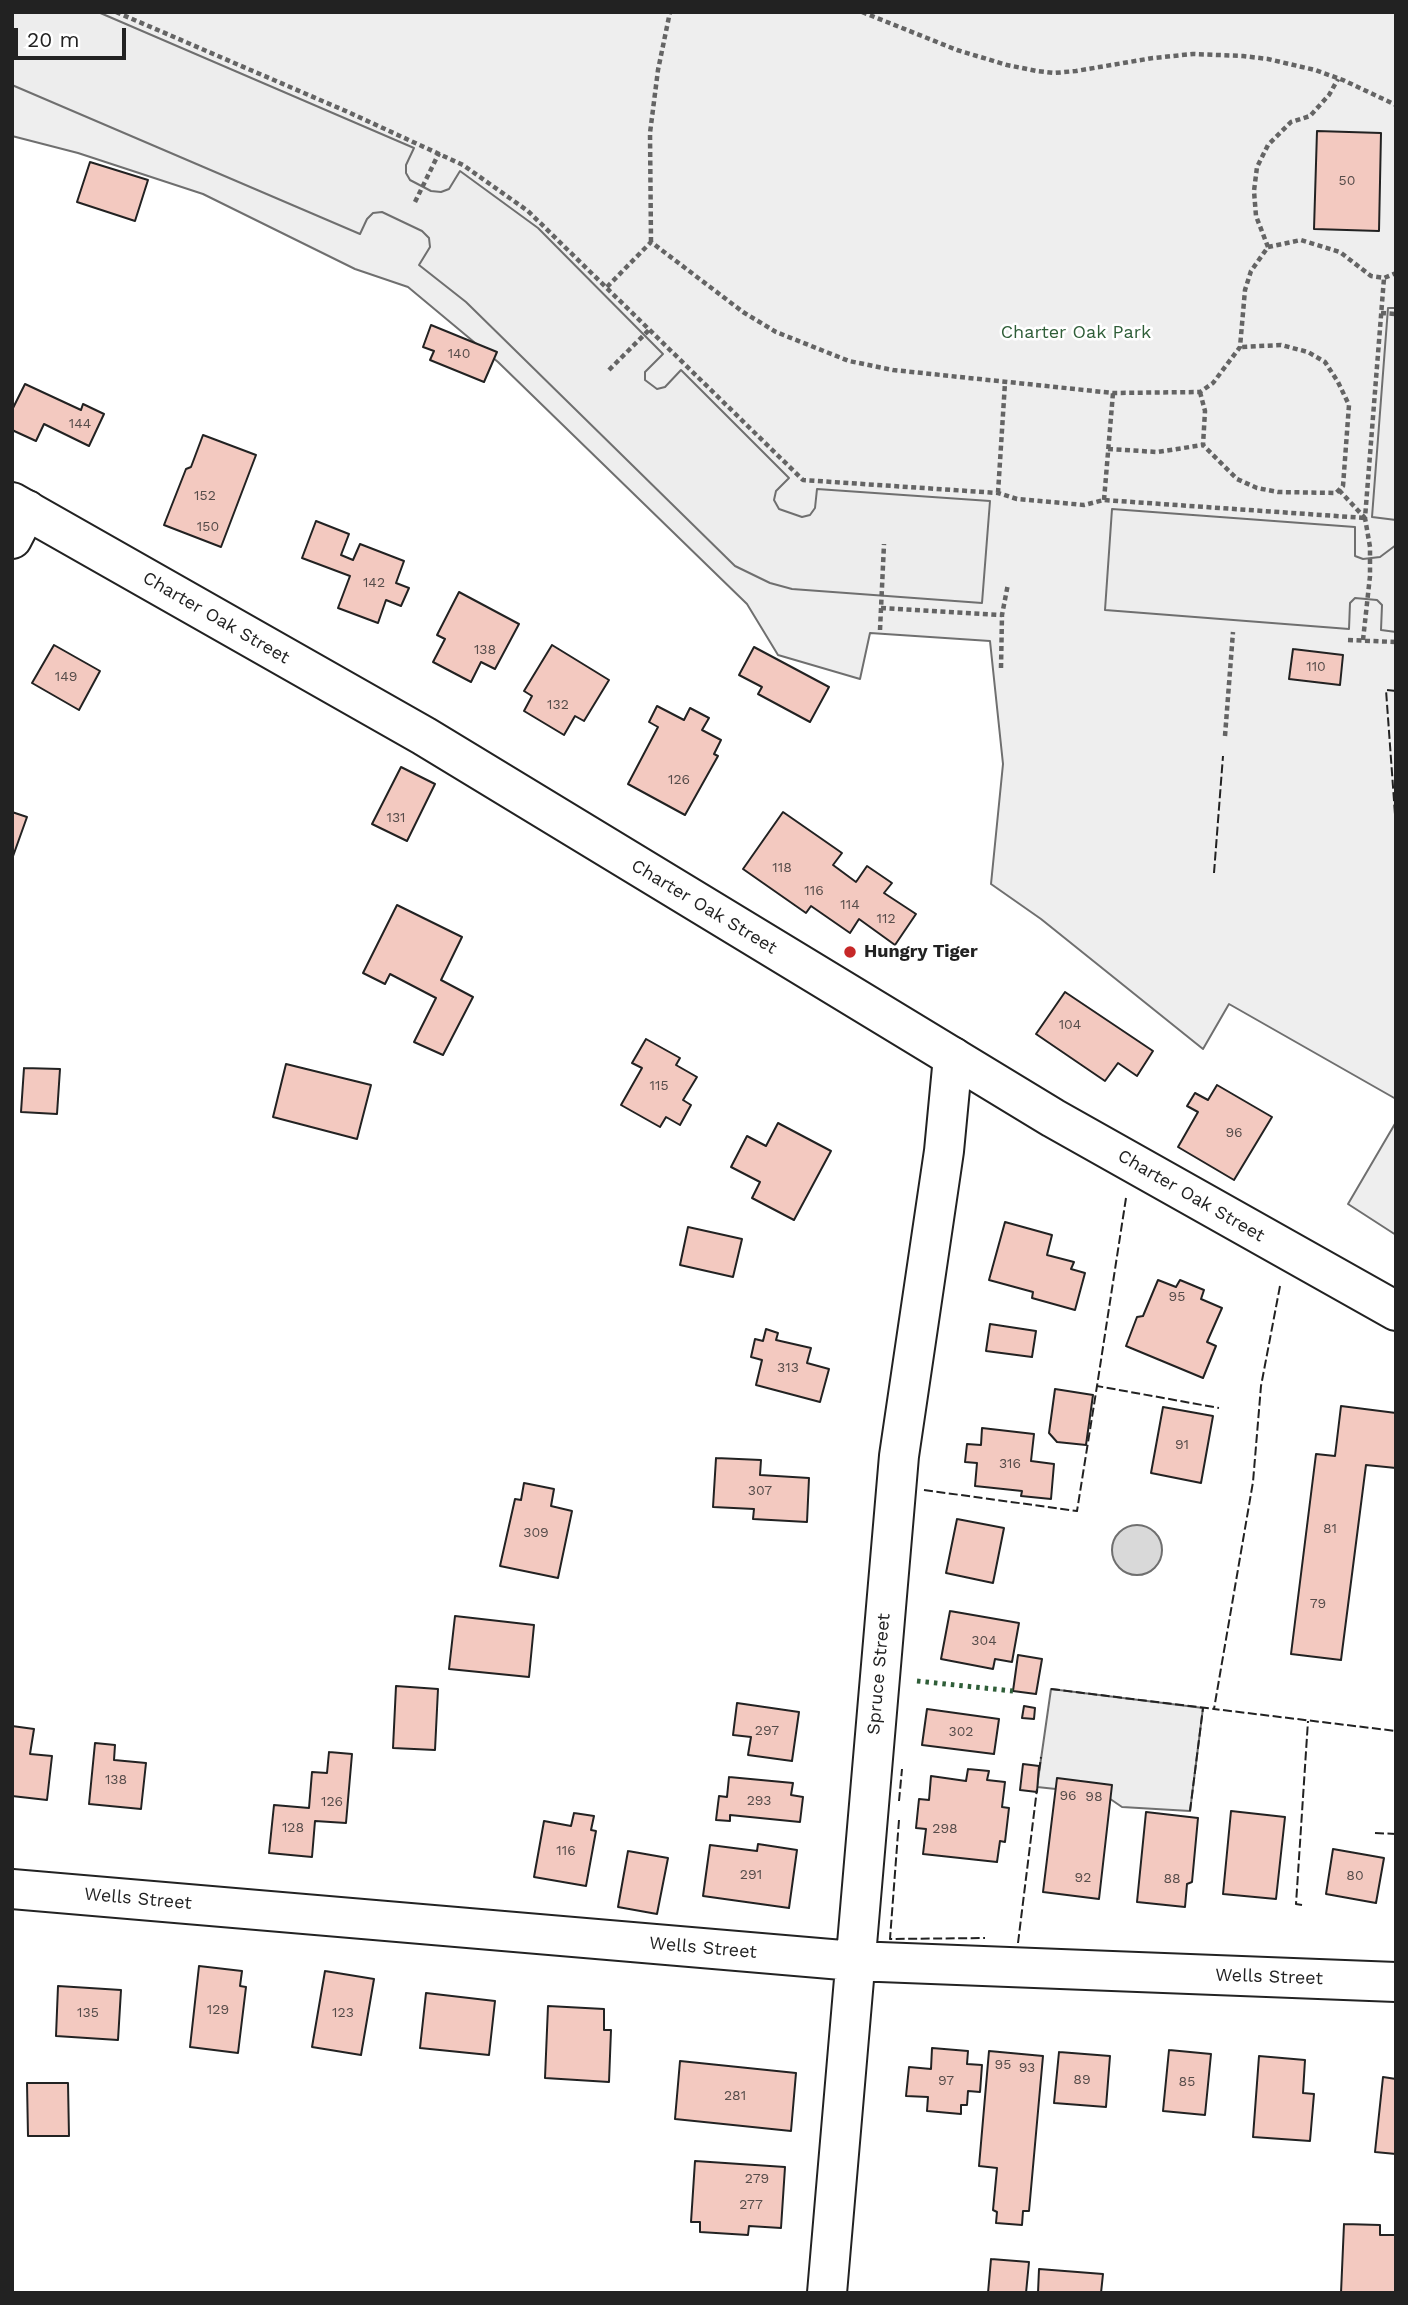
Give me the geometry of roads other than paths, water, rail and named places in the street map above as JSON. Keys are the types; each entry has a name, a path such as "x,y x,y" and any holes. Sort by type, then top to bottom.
{"street":[{"name":"Charter Oak Street","path":"17,517 424,736 1053,1118 1396,1311"},
{"name":"Spruce Street","path":"827,2293 899,1456 944,1151 953,1057"},
{"name":"Wells Street","path":"12,1889 854,1961 1396,1982"}],"place":[{"name":"Hungry Tiger","path":"850,952"}],"park label":[{"name":"Charter Oak Park","path":"1076,333"}]}
